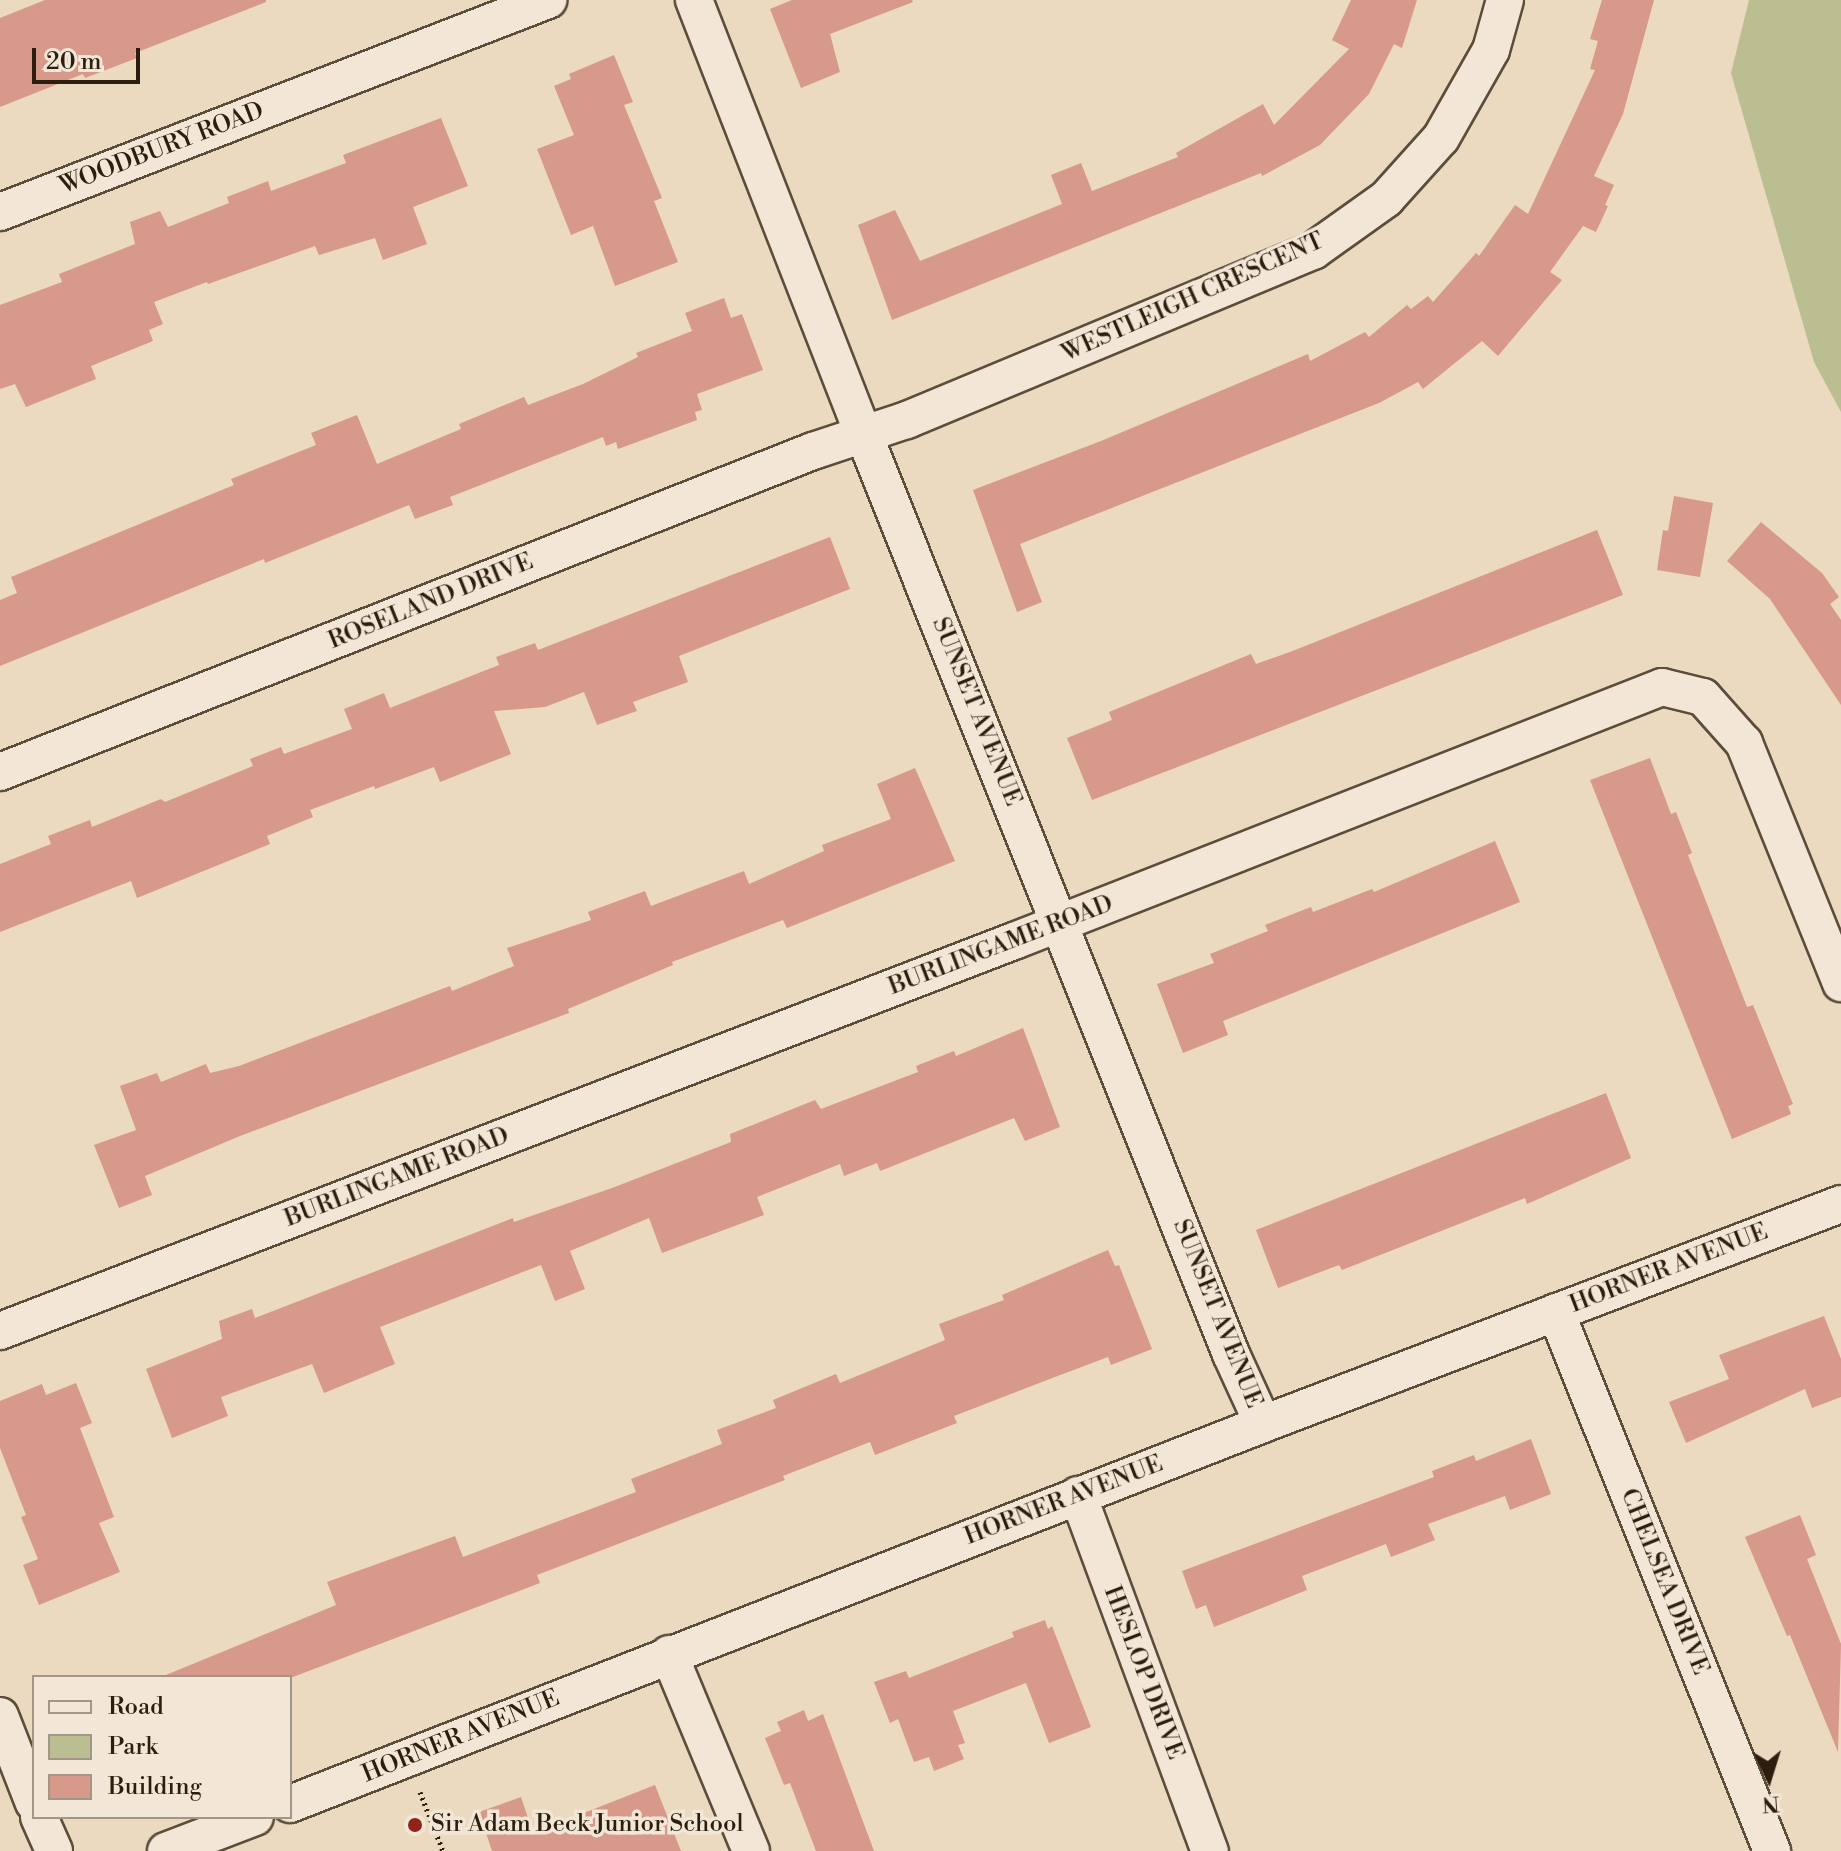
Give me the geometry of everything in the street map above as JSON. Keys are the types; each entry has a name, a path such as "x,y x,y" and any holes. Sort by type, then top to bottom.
{"street":[{"name":"WOODBURY ROAD","path":"0,212 548,0"},
{"name":"SUNSET AVENUE","path":"694,0 864,435 1226,1339 1263,1424"},
{"name":"WESTLEIGH CRESCENT","path":"864,435 1313,251 1386,199 1441,138 1491,50 1505,0"},
{"name":"ROSELAND DRIVE","path":"0,772 813,451 864,435"},
{"name":"BURLINGAME ROAD","path":"0,1331 1662,687 1703,697 1744,743 1841,983"},
{"name":"HORNER AVENUE","path":"292,1803 1078,1495 1841,1204"},
{"name":"CHELSEA DRIVE","path":"1556,1312 1772,1851"},
{"name":"HESLOP DRIVE","path":"1078,1495 1210,1851"},
{"path":"669,1654 751,1851"},
{"path":"0,1716 32,1798"},
{"path":"40,1819 54,1851"},
{"path":"166,1851 250,1819"}],"path":[{"path":"408,1760 443,1851"}],"green space":[{"path":"1749,0 1841,0 1841,412 1814,362 1731,73"}],"building":[{"path":"45,0 266,2 135,53 137,58 85,78 83,74 0,107 0,18"},
{"path":"792,0 913,2 830,34 840,72 801,88 770,9"},
{"path":"1351,0 1417,0 1402,48 1394,44 1369,94 1320,145 1262,176 1261,173 892,320 858,225 895,210 920,261 1062,204 1051,175 1081,163 1092,191 1178,157 1176,153 1263,104 1274,125 1349,49 1332,40"},
{"path":"1602,0 1654,0 1623,114 1594,176 1614,185 1605,205 1608,206 1596,232 1583,226 1550,272 1562,280 1498,356 1482,341 1423,389 1418,382 1379,403 1020,544 1042,602 1017,612 973,490 1101,441 1308,354 1310,361 1365,332 1369,337 1407,305 1411,309 1428,296 1433,302 1476,253 1479,256 1515,205 1528,214 1595,70 1590,69 1598,41 1590,39"},
{"path":"614,55 633,102 624,105 662,198 654,201 678,262 615,286 593,226 571,235 537,149 574,135 554,86 571,79 569,74"},
{"path":"441,118 468,186 413,207 427,244 383,260 375,238 319,255 315,246 207,282 154,302 163,324 149,330 153,341 91,366 96,379 26,407 15,384 0,389 0,305 62,282 59,274 135,244 130,222 160,211 168,227 229,203 227,197 268,181 271,191 346,163 343,155"},
{"path":"724,298 731,318 742,314 763,370 697,394 702,410 695,412 697,420 618,449 616,442 606,446 603,437 450,497 453,505 415,519 409,505 265,563 264,559 0,666 0,600 17,593 11,577 234,485 231,479 316,445 311,433 357,415 377,464 461,429 459,424 524,397 528,405 583,384 638,357 636,353 692,331 685,313"},
{"path":"1674,496 1713,503 1700,577 1657,570 1663,530 1668,531"},
{"path":"1761,522 1822,573 1839,597 1830,604 1841,620 1841,705 1770,599 1727,561"},
{"path":"1597,530 1623,595 1092,800 1067,738 1112,720 1109,712 1251,654 1256,664 1290,652"},
{"path":"830,537 850,589 679,656 688,682 633,702 637,711 597,725 584,692 545,707 494,711 511,754 440,782 434,767 375,789 374,786 310,810 313,817 267,836 270,844 137,898 131,881 0,932 0,864 51,844 48,836 90,820 92,827 161,799 165,802 253,766 250,759 281,747 284,754 352,729 344,709 384,693 390,708 499,665 496,657 535,643 538,650"},
{"path":"1650,758 1671,814 1676,812 1692,853 1688,855 1747,1007 1753,1005 1793,1104 1788,1106 1791,1114 1732,1139 1590,780"},
{"path":"915,768 955,861 787,928 783,920 672,962 673,965 568,1009 569,1013 240,1136 145,1176 152,1195 119,1208 94,1145 136,1130 120,1086 157,1073 161,1082 206,1064 210,1073 239,1066 450,986 452,991 514,966 507,948 591,920 588,912 645,891 651,906 744,871 749,884 824,851 822,845 891,819 877,784"},
{"path":"1495,841 1520,902 1223,1021 1228,1035 1183,1053 1157,984 1214,963 1210,954 1268,931 1265,925 1311,907 1313,912 1372,889 1374,892"},
{"path":"1023,1028 1060,1127 1025,1141 1014,1118 880,1171 877,1163 844,1176 840,1164 757,1197 764,1215 662,1253 649,1218 570,1251 585,1289 555,1301 541,1265 380,1327 395,1364 324,1393 312,1364 221,1397 228,1416 172,1438 146,1369 222,1339 219,1321 252,1309 255,1318 513,1218 514,1222 612,1188 731,1142 730,1134 815,1100 821,1109 918,1072 916,1066 954,1051 956,1056"},
{"path":"1606,1093 1631,1158 1527,1204 1525,1198 1342,1270 1339,1265 1278,1288 1256,1230"},
{"path":"1108,1250 1115,1266 1119,1265 1152,1349 1111,1365 1108,1357 1055,1377 954,1416 957,1423 875,1455 870,1442 783,1476 785,1480 537,1575 540,1583 293,1677 166,1675 336,1605 327,1582 455,1536 463,1557 636,1492 631,1479 722,1444 717,1430 776,1408 773,1400 836,1374 840,1383 945,1340 939,1324 1004,1300 1002,1295"},
{"path":"1824,1316 1841,1359 1841,1397 1812,1408 1805,1389 1686,1443 1669,1402 1729,1379 1719,1355"},
{"path":"76,1383 92,1423 80,1428 114,1517 99,1523 120,1572 39,1605 23,1565 38,1559 21,1517 26,1515 0,1448 0,1401 42,1384 46,1395"},
{"path":"1531,1439 1551,1494 1510,1510 1505,1496 1428,1524 1435,1540 1391,1557 1386,1544 1302,1576 1307,1590 1214,1627 1206,1605 1196,1609 1182,1571 1434,1477 1432,1471 1474,1455 1476,1461"},
{"path":"1800,1515 1816,1555 1807,1559 1841,1644 1838,1752 1745,1537"},
{"path":"1045,1620 1048,1629 1052,1626 1091,1727 1049,1743 1026,1683 953,1711 965,1743 958,1745 964,1759 934,1771 929,1757 914,1762 898,1719 890,1723 874,1682 906,1671 909,1678 1014,1637 1012,1632"},
{"path":"804,1710 808,1721 823,1714 874,1851 816,1851 790,1783 784,1785 765,1738 781,1731 777,1722"},
{"path":"655,1785 681,1851 492,1851 479,1812 521,1797 533,1833"}],"place":[{"name":"Sir Adam Beck Junior School","path":"415,1825"}]}
